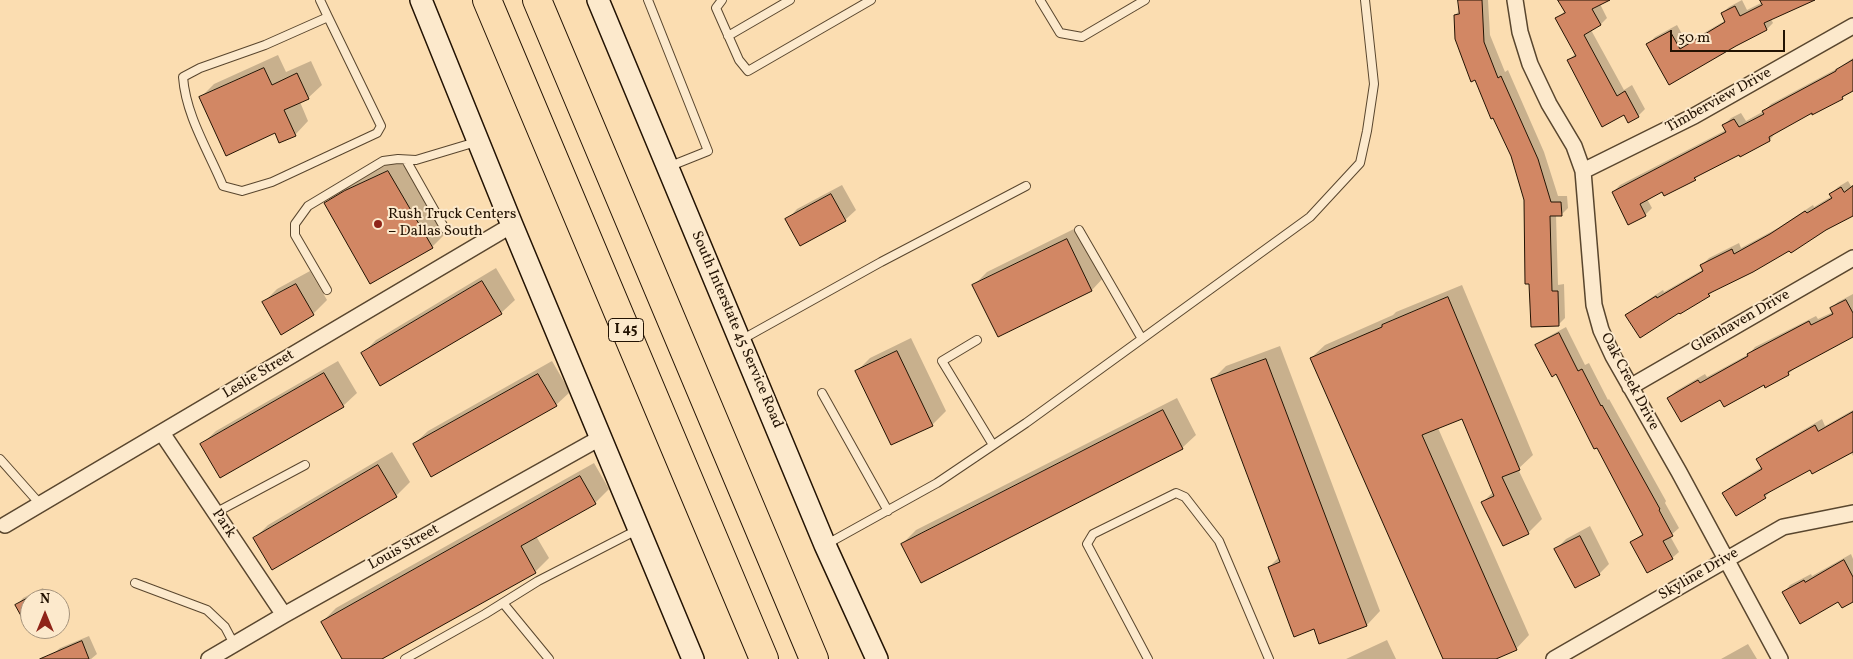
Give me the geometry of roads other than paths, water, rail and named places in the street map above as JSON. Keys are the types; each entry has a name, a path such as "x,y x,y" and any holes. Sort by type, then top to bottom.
{"highway":[{"name":"I 45","path":"487,0 764,659"},
{"path":"537,0 814,659"}],"main road":[{"path":"421,0 512,225 693,659"},
{"name":"South Interstate 45 Service Road","path":"598,0 825,545 876,659"}],"street":[{"name":"Oak Creek Drive","path":"1515,0 1520,32 1530,64 1574,146 1583,171 1594,305 1601,330 1630,387 1727,559 1780,659"},
{"name":"Timberview Drive","path":"1583,171 1694,116 1853,26"},
{"name":"Leslie Street","path":"3,526 512,225"},
{"name":"Glenhaven Drive","path":"1630,387 1853,258"},
{"name":"Park","path":"162,433 284,615"},
{"name":"Louis Street","path":"209,659 600,438"},
{"name":"Skyline Drive","path":"1554,659 1782,527 1853,513"}],"lane":[{"path":"320,0 381,126 377,133 272,182 242,191 223,186 184,95 183,77 200,68 265,45 328,17"},
{"path":"648,0 708,151 668,167"},
{"path":"722,0 716,8 739,60 748,71 871,0"},
{"path":"728,36 790,0"},
{"path":"1040,0 1060,33 1082,37 1145,0"},
{"path":"825,545 937,483 1142,339 1310,217 1360,163 1368,132 1374,84 1365,0"},
{"path":"327,290 295,234 295,224 308,206 383,161 428,158 478,142"},
{"path":"406,160 445,229"},
{"path":"741,340 881,262 1026,186"},
{"path":"1079,230 1142,339"},
{"path":"977,340 942,361 993,445"},
{"path":"822,393 888,511"},
{"path":"0,459 40,504"},
{"path":"215,513 305,465"},
{"path":"1148,659 1087,544 1094,534 1176,493 1185,497 1219,541 1269,659"},
{"path":"405,659 538,581 638,529"},
{"path":"135,583 207,610 225,627 234,644"},
{"path":"503,603 549,659"}],"place":[{"name":"Rush Truck Centers – Dallas South","path":"378,224"}]}
